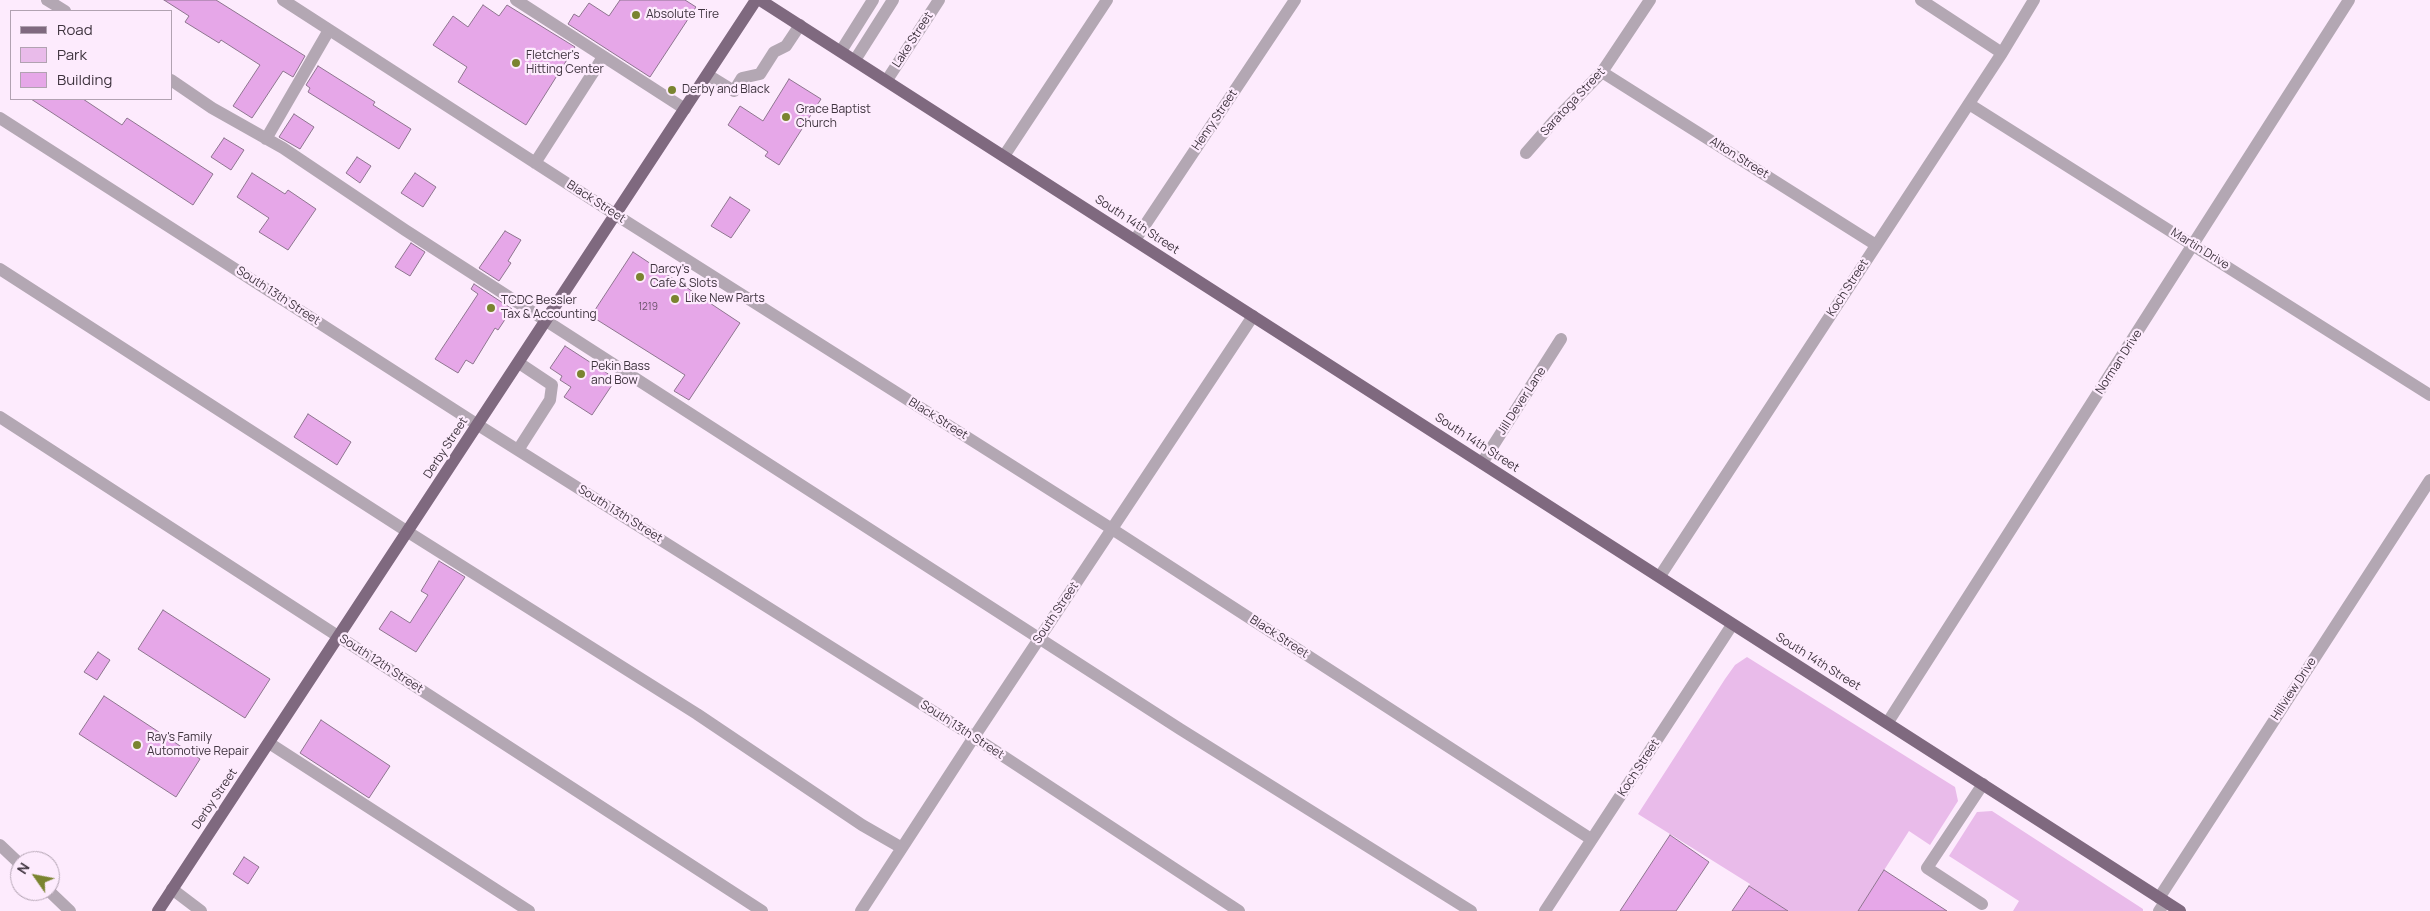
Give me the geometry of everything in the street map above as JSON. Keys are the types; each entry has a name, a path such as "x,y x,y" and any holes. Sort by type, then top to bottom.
{"main road":[{"name":"South 14th Street","path":"763,1 1660,576 1732,625 1888,722 2161,903 2180,911"},
{"name":"Derby Street","path":"158,911 340,637 685,109 763,1"}],"street":[{"path":"47,0 63,10"},
{"name":"Black Street","path":"283,0 616,215 1112,529 1591,840"},
{"path":"516,0 685,109"},
{"path":"841,51 873,0"},
{"path":"855,60 893,0"},
{"path":"1004,156 1107,0"},
{"name":"Henry Street","path":"1135,240 1295,0"},
{"name":"Saratoga Street","path":"1526,153 1554,120 1602,72 1650,0"},
{"path":"1921,0 2002,53"},
{"name":"Koch Street","path":"1660,576 1969,104 2034,0"},
{"name":"Norman Drive","path":"1888,722 2349,0"},
{"name":"Lake Street","path":"887,80 933,2"},
{"path":"708,75 734,91 742,78 760,74 774,52 786,46 800,25"},
{"path":"266,138 330,30"},
{"path":"535,163 604,57"},
{"name":"Alton Street","path":"1602,72 1876,245"},
{"path":"172,81 212,108 266,138 1180,729 1470,911"},
{"name":"Martin Drive","path":"1969,104 2430,395"},
{"name":"South 13th Street","path":"0,118 478,425 974,737 1239,911"},
{"path":"0,269 408,532 697,714 862,825 902,848"},
{"name":"South Street","path":"861,911 1039,637 1252,316"},
{"name":"Jill Dever Lane","path":"1482,463 1561,339"},
{"path":"518,450 550,400 552,385 519,363"},
{"name":"South 12th Street","path":"0,417 762,911"},
{"name":"Hillview Drive","path":"2161,903 2430,480"},
{"name":"Koch Street","path":"1545,911 1732,625"},
{"path":"269,743 529,911"},
{"path":"1982,784 1928,868 1982,904"},
{"path":"0,845 10,854"},
{"path":"172,889 201,911"},
{"path":"60,901 70,911"}],"green space":[{"path":"1747,657 1955,787 1958,801 1930,845 1909,831 1858,911 1788,911 1749,886 1750,884 1638,814 1725,679 1735,665"},
{"path":"1992,811 2143,909 2143,911 2013,911 2019,901 1949,856 1977,812"}],"building":[{"path":"164,0 216,0 305,56 293,77 283,71 252,118 233,106 260,65 221,40 219,43 185,22 189,16"},
{"path":"620,0 685,0 696,7 650,77 568,24 574,14 579,17 589,3 609,16"},
{"path":"483,5 499,16 507,5 575,47 526,125 458,82 467,67 433,45 453,16 468,27"},
{"path":"318,66 375,102 373,105 411,129 399,149 308,92 310,88 306,85"},
{"path":"789,79 821,99 779,165 765,156 768,152 728,125 740,106 763,121"},
{"path":"33,100 84,100 122,125 127,118 213,174 193,205"},
{"path":"294,114 314,127 300,149 279,137"},
{"path":"224,138 244,150 231,170 211,157"},
{"path":"357,157 371,166 360,183 346,173"},
{"path":"252,173 285,194 288,190 316,209 288,250 259,232 269,218 237,197"},
{"path":"415,173 436,187 423,207 401,193"},
{"path":"730,197 750,210 731,238 711,226"},
{"path":"505,231 521,240 508,261 511,263 499,281 479,268"},
{"path":"411,243 425,252 410,276 395,267"},
{"path":"633,252 740,323 689,400 674,391 685,375 591,316"},
{"path":"474,284 512,309 498,330 495,328 473,364 466,360 458,373 435,359 478,294 471,289"},
{"path":"565,346 616,379 592,415 564,397 571,387 560,380 562,376 550,368"},
{"path":"308,414 351,442 337,465 294,437"},
{"path":"439,561 465,577 416,652 379,629 391,611 410,623 428,595 421,591"},
{"path":"163,610 270,679 245,718 138,649"},
{"path":"98,652 110,660 97,680 84,672"},
{"path":"104,696 200,759 176,797 79,734"},
{"path":"321,720 390,766 369,798 300,753"},
{"path":"1670,835 1709,862 1676,911 1620,911"},
{"path":"244,857 259,867 248,884 233,874"},
{"path":"1884,870 1947,911 1858,911"},
{"path":"1749,886 1788,911 1732,911"}],"place":[{"name":"Absolute Tire","path":"636,15"},
{"name":"Fletcher's Hitting Center","path":"516,63"},
{"name":"Derby and Black","path":"672,90"},
{"name":"Grace Baptist Church","path":"786,117"},
{"name":"Darcy's Cafe & Slots","path":"640,277"},
{"name":"Like New Parts","path":"675,299"},
{"name":"TCDC Bessler Tax & Accounting","path":"491,308"},
{"name":"Pekin Bass and Bow","path":"581,374"},
{"name":"Ray's Family Automotive Repair","path":"137,745"}]}
